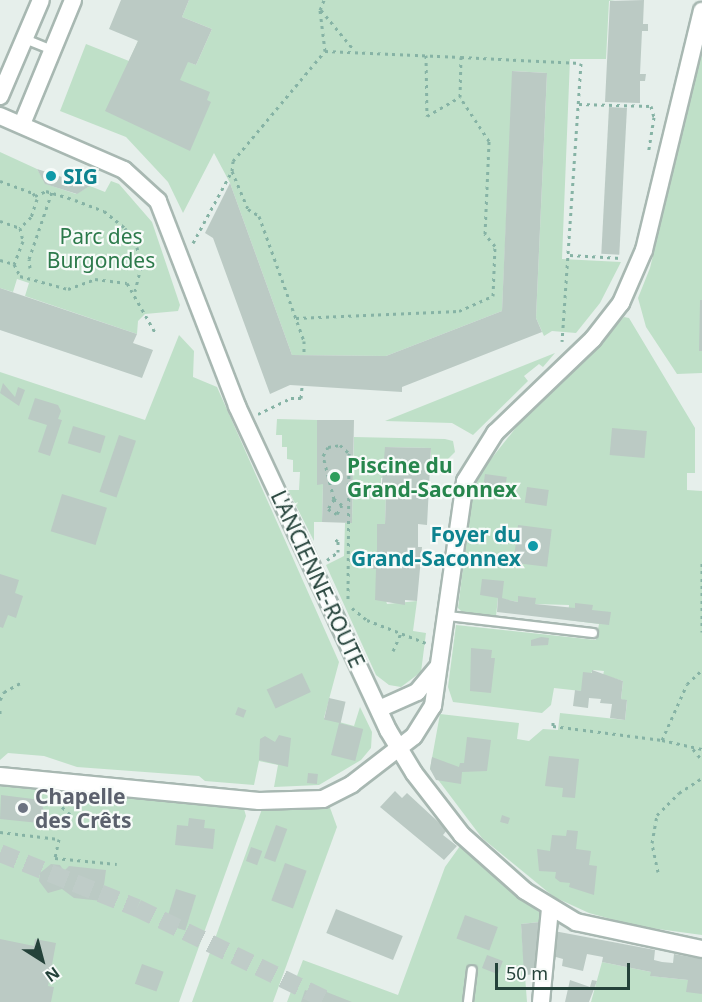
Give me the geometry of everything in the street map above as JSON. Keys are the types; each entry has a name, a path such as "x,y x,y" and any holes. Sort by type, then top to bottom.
{"street":[{"path":"0,96 41,0"},
{"path":"22,124 73,0"},
{"path":"0,776 259,801 305,800 334,795 414,736 430,714 448,616 465,481 477,456 521,405 593,339 631,282 658,199 702,11"},
{"name":"L'ANCIENNE-ROUTE","path":"0,116 22,124 137,179 165,213 212,348 379,709 398,748 462,835 550,909 576,922 702,949"},
{"path":"379,709 417,692 440,663"},
{"path":"541,1002 550,909"}],"lane":[{"path":"24,39 52,50"},
{"path":"448,616 593,633"},
{"path":"468,1002 472,970"}],"path":[{"path":"178,250 191,245 232,171 233,161 325,51 320,10 324,0"},
{"path":"320,10 354,50"},
{"path":"325,51 354,50 581,63 570,255 562,341"},
{"path":"426,55 427,116 460,97"},
{"path":"296,318 459,311 493,296 495,246 485,234 489,141 460,97 461,57"},
{"path":"578,104 651,106 654,117 648,157"},
{"path":"232,171 248,209 259,216 304,341 304,355"},
{"path":"0,181 35,196 52,192 104,211 125,228 137,247 141,267 135,291 139,310 155,332"},
{"path":"30,268 29,259 52,192"},
{"path":"20,228 32,217 35,196"},
{"path":"0,221 20,228"},
{"path":"14,264 23,241 20,228"},
{"path":"570,255 626,258"},
{"path":"0,260 14,264 20,276 52,287 68,289 95,279 113,279 127,283 135,291"},
{"path":"244,421 291,398 301,398 302,386"},
{"path":"334,499 328,509 337,514 342,505 334,499 323,456 328,447 340,445 349,453 347,596 359,616 428,644"},
{"path":"327,561 338,552 338,541 332,538"},
{"path":"702,563 702,632"},
{"path":"393,651 401,633"},
{"path":"662,740 687,684 702,670"},
{"path":"0,700 4,692 22,682"},
{"path":"0,710 0,717"},
{"path":"553,722 553,726 662,740 702,749"},
{"path":"692,747 702,760"},
{"path":"658,872 652,843 657,815 679,793 702,778"},
{"path":"0,832 59,839 55,858 117,864"}],"green space":[{"path":"189,0 615,0 609,1 606,59 570,59 562,259 621,262 600,303 576,333 552,331 544,336 536,318 547,73 513,71 502,311 386,356 292,355 230,183 214,153 183,213 168,182 126,137 60,111 86,44 129,61 138,41 196,65 212,29 182,17"},
{"path":"702,52 702,373 677,374 646,327 638,298 650,268"},
{"name":"Parc des Burgondes","path":"0,152 37,169 46,184 76,194 90,186 105,192 111,181 119,184 152,222 180,305 178,311 145,314 138,321 137,334 25,296 29,283 17,279 13,292 0,288"},
{"path":"624,317 629,318 695,428 695,473 687,473 687,490 702,491 702,935 636,926 589,913 554,897 482,838 430,769 440,714 519,723 517,739 529,741 543,729 558,730 560,713 625,720 627,701 621,699 623,681 603,675 604,671 593,670 581,691 554,688 551,705 542,713 453,702 448,687 456,625 596,640 599,624 568,620 569,605 535,604 535,598 518,597 518,602 498,598 496,616 462,612 458,608 472,495 480,473 518,425 592,354"},
{"path":"179,335 194,351 193,377 217,387 339,662 324,718 354,726 360,707 372,732 371,748 361,760 319,785 274,787 278,765 259,761 254,785 205,781 199,776 77,767 44,756 8,753 0,760 0,372 145,420"},
{"path":"555,353 543,367 539,364 524,376 528,381 473,435 452,423 385,421"},
{"path":"277,419 317,420 317,484 323,484 322,522 314,522 314,541 288,490 299,490 300,472 293,472 293,460 287,459 287,447 282,447 282,435 276,435"},
{"path":"354,437 453,441 455,452 436,471 431,471 431,448 386,447 385,477 381,478 381,494 386,494 385,524 377,524 377,553 372,554 371,569 376,569 387,604 417,601 413,631 426,633 421,672 401,687 389,685 376,675 326,565 344,556 345,523 352,522"},
{"path":"0,786 244,809 246,816 179,1002 0,1002"},
{"path":"329,805 337,827 273,1002 192,1002 262,809"},
{"path":"460,846 540,913 540,922 521,924 527,1002 474,1002 477,971 467,967 463,1002 287,1002 303,960 398,995 445,867"},
{"path":"602,962 651,972 651,976 688,980 702,994 702,1002 591,1002"}],"building":[{"path":"121,0 189,0 182,17 212,29 196,65 188,62 180,80 210,92 207,100 211,102 190,151 105,111 138,41 109,29"},
{"path":"644,0 643,24 648,24 648,31 642,31 640,74 646,74 645,81 640,81 640,103 605,102 610,1"},
{"path":"512,71 547,73 536,318 542,332 402,387 402,392 290,385 270,394 213,238 205,233 230,183 292,355 386,356 502,311"},
{"path":"609,107 627,108 619,255 601,254"},
{"name":"SIG","path":"37,169 90,186 77,194 45,184"},
{"path":"0,288 137,334 133,343 153,350 142,378 0,330"},
{"path":"700,300 702,300 702,351 699,351"},
{"path":"3,383 15,397 18,387 25,390 19,406 0,393"},
{"path":"35,398 58,405 61,411 58,419 62,420 50,456 38,452 47,425 28,419"},
{"path":"317,420 354,420 352,523 322,522 323,484 317,485"},
{"path":"73,426 106,436 100,453 68,443"},
{"path":"612,428 647,431 645,458 610,455"},
{"path":"119,435 136,441 116,498 99,492"},
{"path":"385,447 431,448 427,525 418,524 418,547 422,547 417,601 405,600 405,605 375,600 376,569 371,569 372,554 377,553 377,524 385,524 386,494 381,494"},
{"path":"485,474 507,477 505,492 483,489"},
{"path":"527,487 549,490 547,506 525,503"},
{"path":"62,494 107,508 96,545 51,531"},
{"name":"Foyer du Grand-Saconnex","path":"518,525 552,529 547,567 513,563"},
{"path":"0,574 19,580 15,593 23,596 16,618 8,615 3,628 0,627"},
{"path":"482,579 504,581 502,598 513,601 518,602 518,596 536,598 535,604 575,608 575,603 593,605 592,610 611,612 609,625 497,612 498,598 480,595"},
{"path":"541,637 549,638 548,645 531,646 531,640"},
{"path":"471,648 492,650 491,658 495,658 491,693 470,691"},
{"path":"592,670 623,681 621,699 627,700 625,720 610,718 612,704 600,703 601,699 589,698 588,708 573,706 575,690 581,691 583,672 592,673"},
{"path":"302,673 311,692 276,709 267,689"},
{"path":"329,698 346,702 341,723 324,719"},
{"path":"238,707 246,710 244,718 235,714"},
{"path":"339,723 363,729 355,761 331,755"},
{"path":"279,735 291,738 288,767 259,760 260,739 265,736 275,742"},
{"path":"467,737 491,740 487,771 462,772 461,784 436,780 430,769 432,757 459,767 460,763 464,763"},
{"path":"549,756 579,759 575,798 562,797 563,788 545,786"},
{"path":"308,773 318,774 317,784 307,783"},
{"path":"395,791 402,798 407,793 447,830 443,835 457,846 444,860 380,807"},
{"name":"Chapelle des Crêts","path":"1,795 41,800 45,816 39,823 0,819"},
{"path":"502,815 510,818 508,824 500,822"},
{"path":"189,818 205,820 204,828 215,829 213,849 175,845 177,825 188,826"},
{"path":"276,825 287,829 275,862 264,858"},
{"path":"567,830 578,831 576,849 591,851 589,865 597,866 594,895 569,887 570,883 560,882 555,878 556,872 539,871 537,849 550,851 552,835 566,836"},
{"path":"251,847 262,851 257,865 246,861"},
{"path":"285,863 307,871 293,908 271,901"},
{"path":"51,864 60,865 64,871 69,866 106,870 102,901 74,898 62,889 48,893 39,881 40,873"},
{"path":"176,889 196,895 185,931 165,924"},
{"path":"336,909 403,936 393,960 326,933"},
{"path":"465,915 498,927 489,950 456,938"},
{"path":"540,922 539,974 524,975 521,924"},
{"path":"554,931 655,950 654,960 662,962 673,963 674,954 702,959 702,994 686,992 688,980 650,976 651,972 602,962 603,957 587,954 583,971 562,966 563,959 549,955"},
{"path":"0,939 34,946 35,939 56,943 48,986 54,987 51,1002 0,1002"},
{"path":"487,955 503,961 498,974 482,968"},
{"path":"142,964 164,972 156,992 135,984"},
{"path":"570,980 590,987 592,980 597,981 589,1002 565,1002"},
{"path":"305,990 323,996 324,991 352,1002 301,1002"}],"tunnel":[{"path":"0,853 137,908 331,1002"}],"place":[{"name":"SIG","path":"51,176"},
{"name":"Piscine du Grand-Saconnex","path":"335,477"},
{"name":"Foyer du Grand-Saconnex","path":"533,546"},
{"name":"Chapelle des Crêts","path":"23,808"}]}
